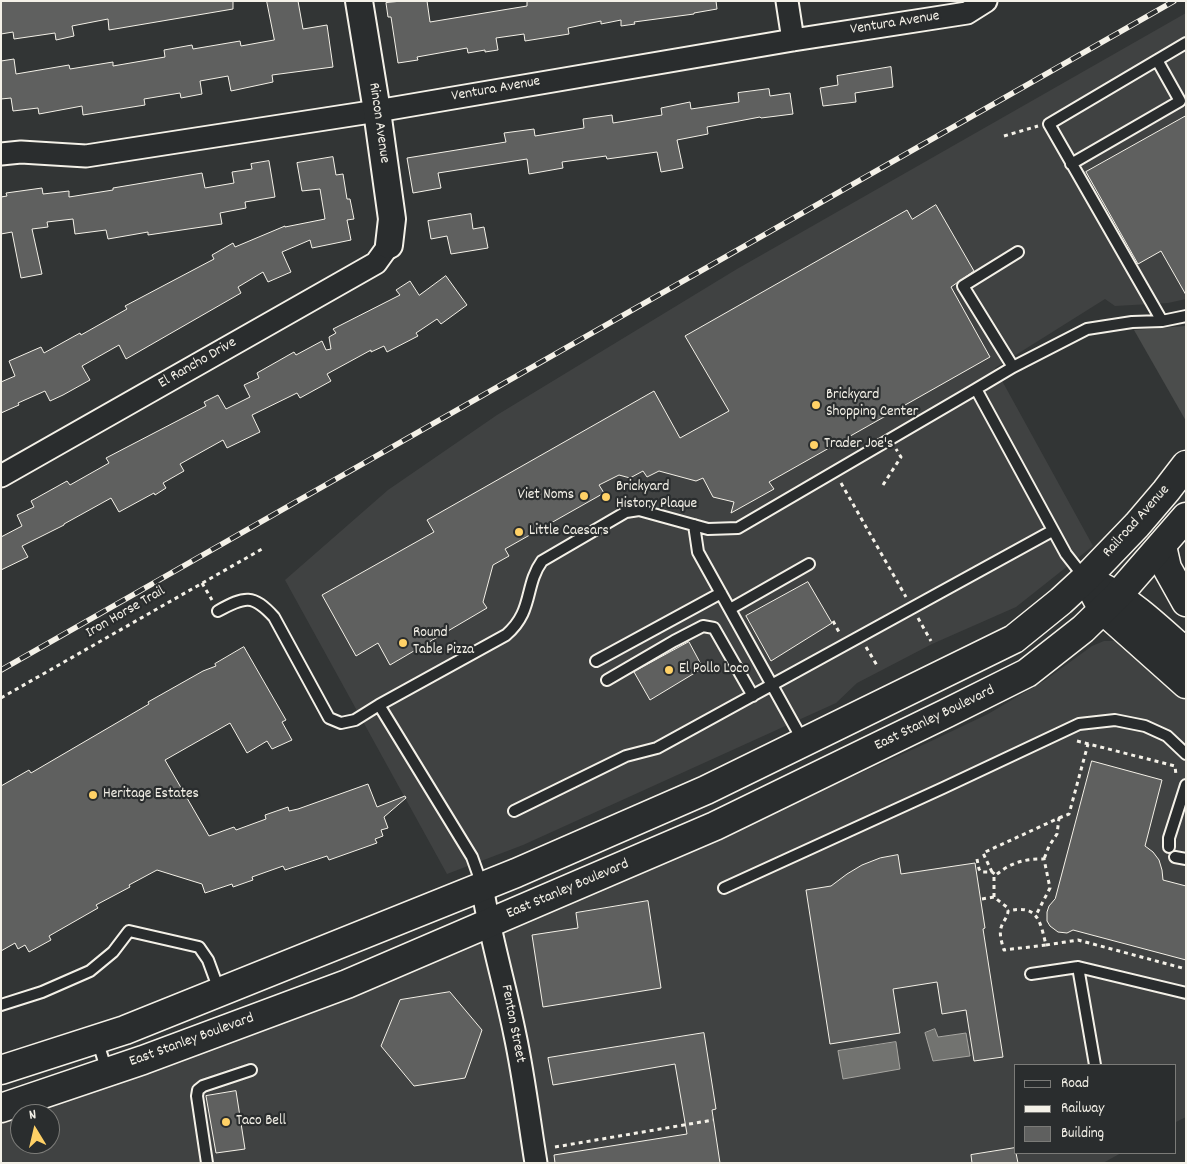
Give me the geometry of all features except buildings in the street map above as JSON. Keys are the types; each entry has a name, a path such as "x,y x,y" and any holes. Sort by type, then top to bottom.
{"main road":[{"name":"Railroad Avenue","path":"1086,578 1137,525 1186,465"},
{"path":"1110,602 1186,517"},
{"path":"1162,546 1167,568 1186,602"},
{"path":"1,1070 125,1030 482,886 706,790 1014,639 1086,578 1186,684"},
{"path":"1110,602 1186,653"},
{"name":"East Stanley Boulevard","path":"1,1108 143,1060 347,984 715,826 1028,673 1083,629 1110,602"}],"street":[{"name":"Rincon Avenue","path":"359,1 392,219 389,245"},
{"path":"787,1 793,40"},
{"name":"Ventura Avenue","path":"1,154 21,152 86,156 967,13 986,1"},
{"name":"El Rancho Drive","path":"1,476 376,263 389,245"},
{"name":"Fenton Street","path":"482,886 488,924 500,963 516,1038 536,1163"}],"lane":[{"path":"1162,321 1048,124 1186,44"},
{"path":"1071,164 1180,101 1157,60"},
{"path":"1013,367 963,286 1018,252"},
{"path":"218,611 236,600 249,600 263,605 274,617 330,718 341,723 355,720 506,635 517,626 524,614 536,569 542,561 626,512 640,510 708,529 738,528 1013,367 1087,329 1132,322 1162,321 1186,316"},
{"path":"976,389 1052,531 1066,554 1086,578"},
{"path":"694,525 698,552 803,741"},
{"path":"514,811 626,756 657,748 773,686 1052,531"},
{"path":"730,609 809,564"},
{"path":"596,661 721,593"},
{"path":"607,680 703,626 714,628 753,696"},
{"path":"379,705 472,856 482,886"},
{"path":"724,888 1079,724 1115,720 1145,726 1167,736 1186,754"},
{"path":"1169,847 1169,838 1186,785"},
{"path":"1,1004 42,992 90,971 113,952 130,931 199,947 208,960 220,992"},
{"path":"1078,967 1095,1064"},
{"path":"1032,974 1078,967 1186,994"},
{"path":"97,1039 107,1071"},
{"path":"207,1163 197,1096 198,1090 203,1086 251,1070"}],"path":[{"path":"1004,136 1048,124"},
{"path":"842,485 905,596"},
{"name":"Iron Horse Trail","path":"1,698 262,548"},
{"path":"202,583 218,611"},
{"path":"928,636 931,641"},
{"path":"874,661 878,667"},
{"path":"1075,740 1175,766 1177,773 1174,781"},
{"path":"996,875 992,872 983,853 1069,814 1088,744"},
{"path":"1036,915 1050,888 1044,859 1049,846 1057,834 1059,818"},
{"path":"994,897 994,877 1002,869 1032,858 1044,859"},
{"path":"977,859 978,869 981,872 992,872"},
{"path":"982,899 994,897 1008,908 1009,914 1001,928 1004,950 1078,940 1186,969"},
{"path":"1008,910 1018,908 1032,911 1040,919 1046,944"},
{"path":"555,1147 713,1120"}],"shaded area":[{"path":"1186,13 1186,299 1168,303 1115,306 1105,299 995,368 1093,546 1016,607 932,644 857,683 836,703 523,845 447,874 285,580 388,490 497,415 737,269"},
{"path":"1186,326 1186,421 1134,330"},
{"path":"1104,641 1118,641 1141,655 1186,700 1186,1117 1177,1122 1177,1064 1014,1064 1014,1154 1119,1154 1103,1163 1,1163 1,1120 10,1116 10,1154 60,1154 60,1104 42,1104 686,852 988,714 1044,681 1092,646"},
{"path":"935,1029 938,1037 966,1033 970,1056 933,1061 925,1033"},
{"path":"896,1042 900,1069 843,1079 838,1051"}],"railway":[{"path":"1,670 1174,1"}],"place":[{"name":"Brickyard Shopping Center","path":"816,405"},
{"name":"Trader Joe's","path":"814,445"},
{"name":"Viet Noms","path":"584,496"},
{"name":"Brickyard History Plaque","path":"606,497"},
{"name":"Little Caesars","path":"519,532"},
{"name":"Round Table Pizza","path":"403,643"},
{"name":"El Pollo Loco","path":"669,670"},
{"name":"Heritage Estates","path":"93,795"},
{"name":"Taco Bell","path":"226,1122"}]}
